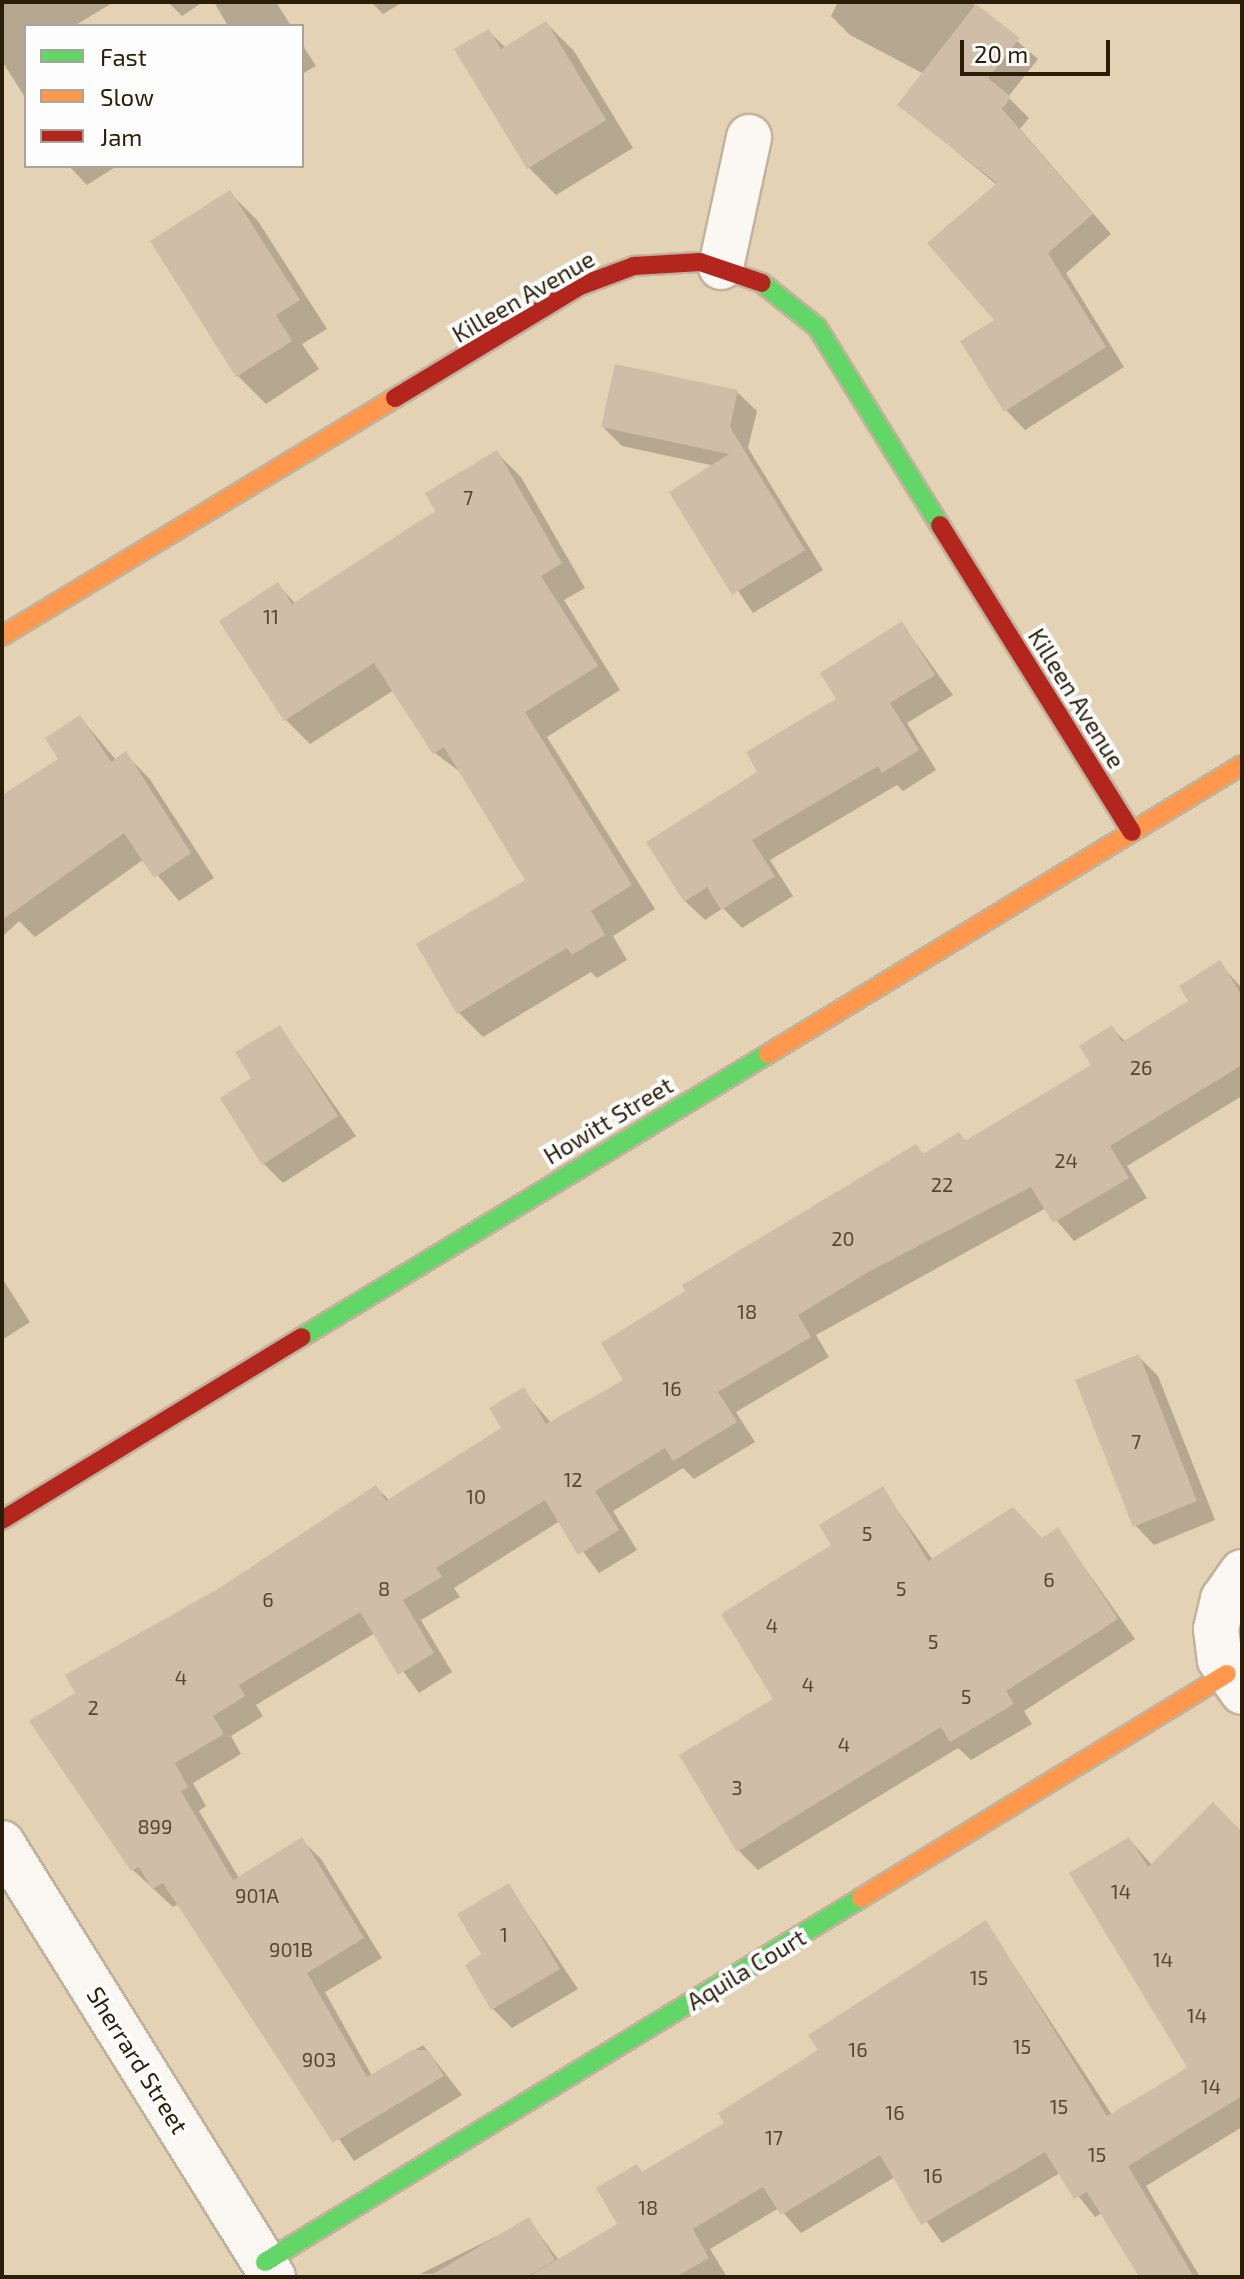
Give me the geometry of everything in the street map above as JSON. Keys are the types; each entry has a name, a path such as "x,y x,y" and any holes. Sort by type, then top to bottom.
{"street":[{"path":"721,267 749,137"},
{"name":"Killeen Avenue","path":"2,636 580,286 654,262 721,267 788,297 836,353 1132,832"},
{"name":"Howitt Street","path":"2,1520 1242,765"},
{"name":"Aquila Court","path":"269,2270 1234,1683 1216,1645 1217,1614 1242,1572"},
{"name":"Sherrard Street","path":"2,1843 269,2270"}],"building":[{"path":"976,4 1020,38 988,78 1011,97 1002,109 1093,214 1048,253 1106,347 1004,412 960,341 994,320 927,243 997,183 897,105"},
{"path":"546,21 606,120 527,169 454,49 489,29 501,49"},
{"path":"230,190 300,300 276,315 292,341 236,377 150,241"},
{"path":"615,364 738,390 730,427 805,550 732,595 669,492 729,454 601,427"},
{"path":"497,450 562,563 541,576 598,666 525,712 632,885 591,911 605,935 572,955 567,948 457,1014 416,944 525,880 444,747 433,754 374,663 284,721 219,621 278,582 292,604 435,511 425,493"},
{"path":"902,621 935,675 890,703 919,750 882,773 878,766 752,840 775,876 721,910 707,887 684,902 646,842 757,772 746,752 836,699 820,673"},
{"path":"80,715 111,762 126,751 191,853 154,878 124,833 2,920 2,795 58,759 45,738"},
{"path":"1220,960 1242,996 1242,1065 1110,1146 1129,1178 1053,1223 1031,1187 870,1271 798,1315 811,1337 718,1392 737,1422 673,1461 665,1448 595,1491 619,1530 578,1555 545,1500 436,1568 442,1577 403,1600 434,1653 398,1675 360,1612 239,1685 245,1696 213,1716 224,1734 175,1763 188,1787 181,1791 233,1880 302,1837 364,1938 307,1973 367,2077 412,2050 428,2050 444,2076 333,2143 163,1883 152,1889 139,1867 131,1871 29,1721 75,1693 65,1675 216,1590 376,1485 386,1501 501,1428 489,1408 524,1387 546,1424 623,1380 601,1343 685,1291 682,1285 916,1144 923,1154 959,1132 965,1141 1091,1065 1079,1046 1112,1025 1122,1042 1188,1001 1179,986"},
{"path":"280,1025 338,1116 262,1165 220,1098 251,1078 235,1052"},
{"path":"1139,1354 1197,1501 1133,1527 1075,1380"},
{"path":"883,1486 928,1561 1013,1507 1042,1538 1058,1527 1118,1619 1006,1691 1014,1704 950,1742 941,1727 737,1852 679,1755 773,1699 721,1614 831,1545 819,1525"},
{"path":"1213,1802 1242,1832 1242,2096 1128,2166 1194,2277 1139,2277 1087,2192 1074,2199 1045,2152 921,2225 880,2155 781,2215 763,2187 693,2229 709,2258 676,2277 528,2277 617,2224 596,2188 637,2164 642,2172 724,2123 718,2113 818,2050 808,2035 986,1920 1107,2116 1187,2067 1069,1873 1129,1837 1148,1867"},
{"path":"509,1883 560,1969 491,2010 465,1965 481,1954 457,1914"},
{"path":"529,2217 555,2260 527,2277 428,2277"}],"traffic: fast":[{"path":"762,283 817,327 940,525"},
{"path":"302,1337 768,1054"},
{"path":"265,2262 861,1898"}],"traffic: slow":[{"path":"2,636 395,398"},
{"path":"768,1054 1242,765"},
{"path":"861,1898 1227,1674"}],"traffic: jam":[{"path":"395,398 580,286 634,266 700,262 762,283"},
{"path":"940,525 1132,832"},
{"path":"2,1520 302,1337"}]}
